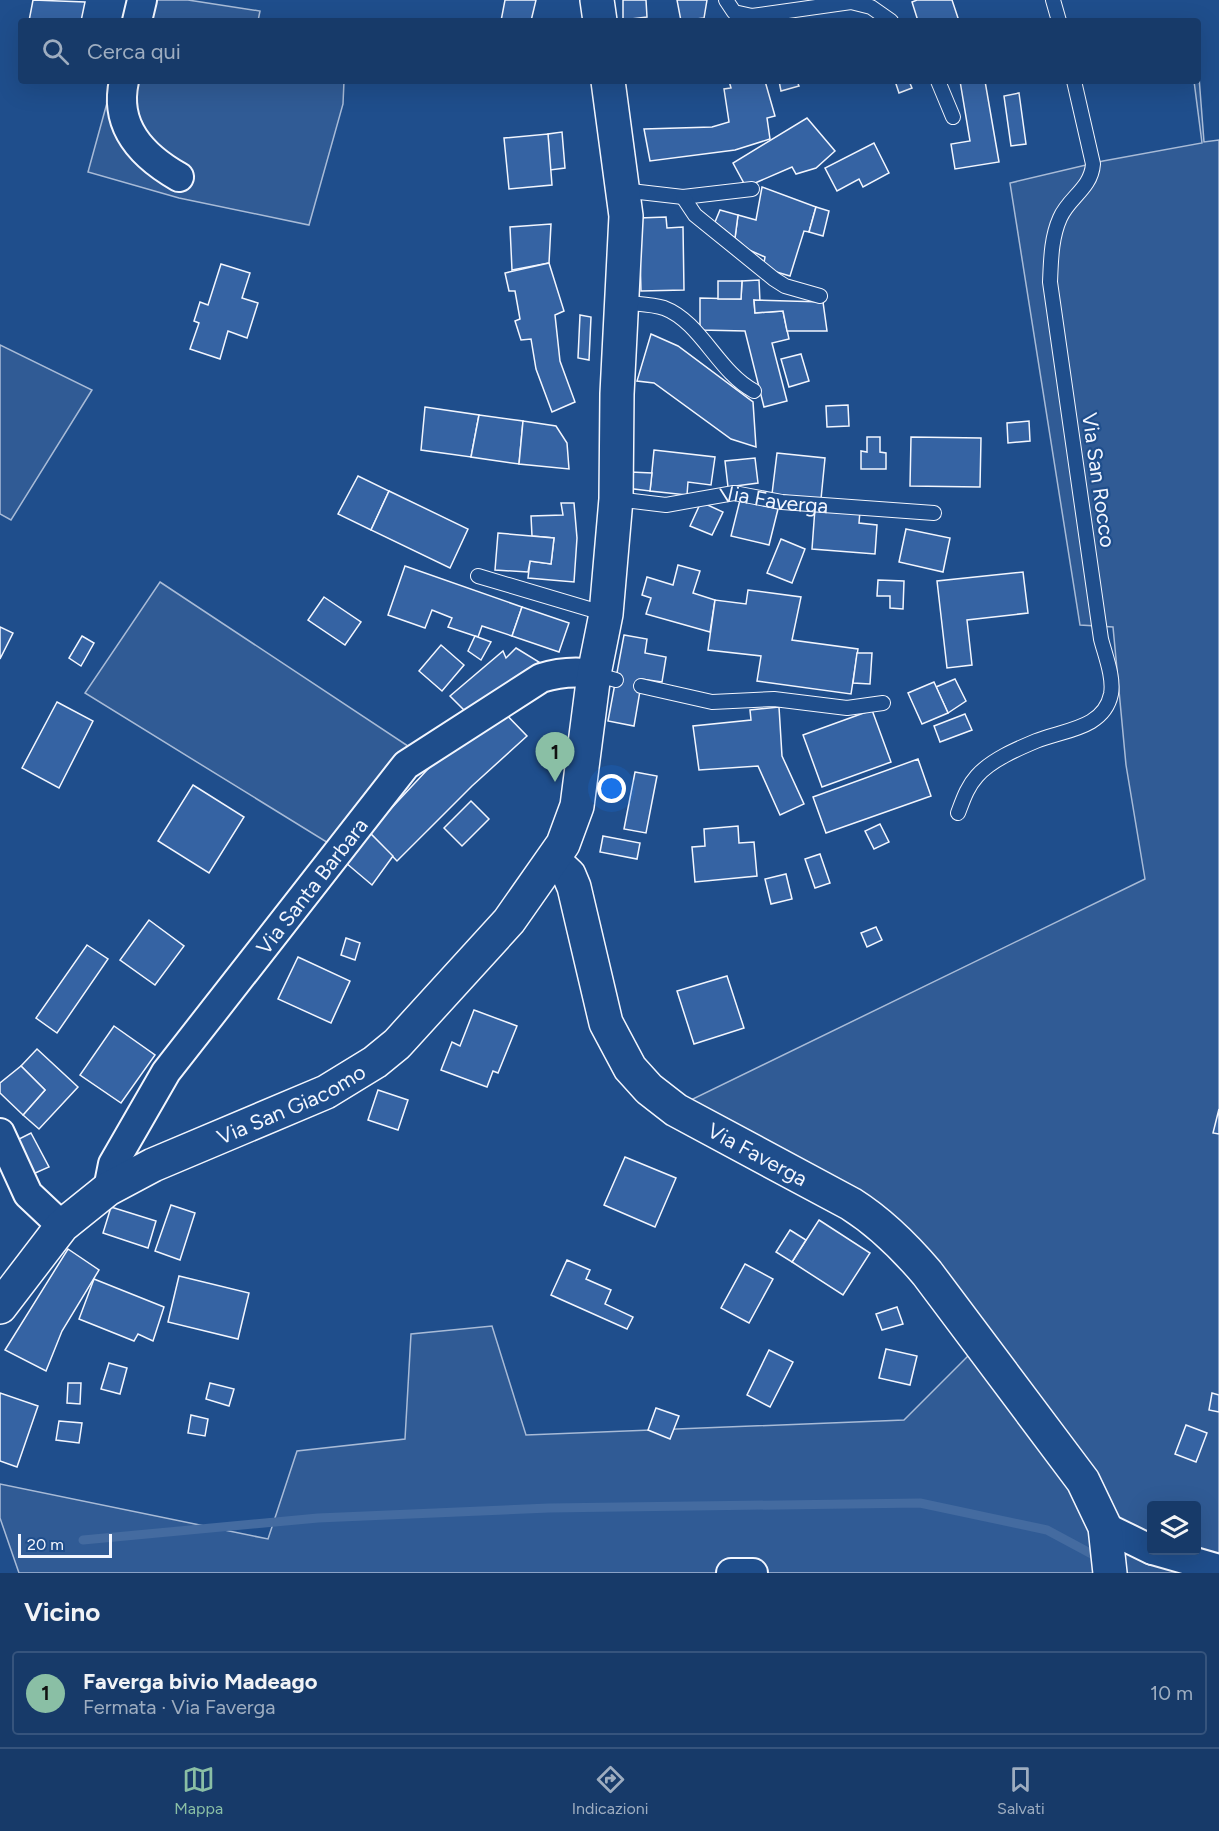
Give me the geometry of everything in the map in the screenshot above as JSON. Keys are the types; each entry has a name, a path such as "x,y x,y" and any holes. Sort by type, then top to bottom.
{"street":[{"path":"138,18 142,0"},
{"path":"597,0 600,18"},
{"path":"124,84 121,110 132,137 160,167 179,177"},
{"path":"553,860 563,844 577,806 605,677 606,614 616,499 626,216 608,84"},
{"name":"Via Santa Barbara","path":"108,1189 113,1164 166,1072 405,765 541,678 575,671 605,677"},
{"name":"Via San Giacomo","path":"0,1307 62,1226 108,1189 153,1165 326,1092 375,1062 419,1023 514,915 553,860"},
{"name":"Via Faverga","path":"553,860 569,875 574,887 606,1023 630,1068 663,1102 850,1204 871,1217 900,1242 927,1273 1083,1481 1105,1527 1110,1573"},
{"path":"0,1133 28,1194 62,1226"},
{"path":"1105,1527 1147,1548"},
{"path":"1170,1555 1219,1569"},
{"path":"730,1573 753,1573"}],"lane":[{"path":"726,0 729,8 745,15 861,3 886,18"},
{"path":"1053,0 1058,18"},
{"path":"939,84 953,117"},
{"name":"Via San Rocco","path":"957,813 968,787 984,769 1036,741 1083,726 1096,718 1111,694 1050,282 1051,251 1060,216 1092,176 1093,164 1075,84"},
{"path":"622,190 683,197 752,189"},
{"path":"683,197 695,215 774,279 785,286 820,296"},
{"path":"622,302 662,308 671,312 704,341 736,379 754,391"},
{"name":"Via Faverga","path":"616,499 666,505 735,493 782,502 934,513"},
{"path":"478,576 606,614"},
{"path":"641,687 712,702 774,699 848,708 883,703"}],"shaded area":[{"path":"134,0 188,0 260,11 259,18 130,18"},
{"path":"112,84 344,84 343,104 309,225 179,198 88,172"},
{"path":"1194,84 1200,84 1204,142 1219,140 1219,1573 19,1573 0,1518 0,1484 268,1539 297,1451 405,1439 411,1334 492,1326 526,1435 904,1420 974,1350 900,1252 664,1113 1145,879 1126,765 1113,627 1080,625 1010,183 1103,161 1202,143"},
{"path":"0,345 92,390 11,520 0,514"},
{"path":"160,582 414,750 346,854 85,693"}],"building":[{"path":"33,0 85,2 82,18 30,18"},
{"path":"505,0 536,0 532,18 502,18"},
{"path":"623,0 646,0 647,17 623,18"},
{"path":"677,0 707,0 704,18 680,18"},
{"path":"952,0 958,18 917,18 912,2"},
{"path":"730,84 766,84 775,116 767,118 770,139 735,150 650,161 644,129 712,127 729,122 724,89 731,88"},
{"path":"780,84 798,84 799,86 781,91"},
{"path":"896,84 910,84 912,88 899,93"},
{"path":"960,84 986,84 999,162 955,169 951,144 970,141"},
{"path":"1019,93 1026,144 1011,146 1004,96"},
{"path":"807,118 835,151 816,168 796,174 792,167 746,187 733,163"},
{"path":"562,132 565,168 550,170 548,134"},
{"path":"548,134 552,185 509,189 504,138"},
{"path":"874,143 889,173 863,187 859,179 837,191 825,168"},
{"path":"762,187 816,207 809,232 804,231 790,276 763,268 765,257 749,250 735,238 738,215 756,220"},
{"path":"816,207 829,211 823,236 809,232"},
{"path":"720,210 738,215 735,238 715,222"},
{"path":"666,217 667,228 683,227 684,290 641,291 639,218"},
{"path":"551,224 549,263 512,270 510,227"},
{"path":"549,263 564,311 555,315 560,361 575,402 552,412 536,369 531,339 521,340 515,321 520,319 515,291 509,291 505,273"},
{"path":"221,264 250,273 242,298 258,303 247,338 228,331 220,359 190,349 199,323 194,321 200,302 208,305"},
{"path":"759,280 760,302 754,300 755,313 783,311 789,339 772,343 787,401 764,407 745,331 700,330 700,298 741,299 742,281"},
{"path":"718,281 742,281 741,299 718,299"},
{"path":"754,300 823,302 827,331 787,331 783,311 755,313"},
{"path":"580,315 591,317 589,360 578,358"},
{"path":"651,334 678,346 753,402 756,447 731,439 654,383 637,381"},
{"path":"801,354 809,381 789,387 781,359"},
{"path":"848,405 849,426 827,427 826,406"},
{"path":"425,407 479,415 471,457 421,450"},
{"path":"479,415 523,421 519,464 471,457"},
{"path":"523,421 556,426 567,443 569,469 519,464"},
{"path":"1029,421 1030,441 1008,443 1007,423"},
{"path":"867,437 880,437 880,452 886,453 886,469 861,469 861,451 867,452"},
{"path":"911,437 981,438 980,487 910,486"},
{"path":"654,450 715,457 711,485 688,482 687,495 650,491"},
{"path":"777,453 825,458 821,499 772,494"},
{"path":"755,458 758,483 728,487 725,461"},
{"path":"630,472 652,473 650,491 626,488"},
{"path":"358,476 389,491 371,530 338,514"},
{"path":"389,491 468,529 450,568 371,530"},
{"path":"740,500 778,509 769,545 731,536"},
{"path":"701,502 723,512 712,535 690,526"},
{"path":"561,503 574,503 577,538 574,582 528,578 530,561 551,564 554,538 532,536 531,516 563,515"},
{"path":"815,508 860,511 859,523 877,525 875,554 812,549"},
{"path":"906,529 950,538 943,572 899,562"},
{"path":"498,533 554,538 551,564 530,561 528,572 495,570"},
{"path":"781,539 805,549 792,583 767,573"},
{"path":"678,565 700,571 693,593 715,600 710,632 646,614 651,598 642,595 647,577 673,585"},
{"path":"405,566 522,607 512,636 482,626 478,637 448,627 452,618 432,610 425,628 388,615"},
{"path":"1023,572 1028,613 967,620 972,665 947,668 937,581"},
{"path":"878,580 904,581 903,609 890,608 890,596 877,596"},
{"path":"748,590 801,597 792,640 858,649 851,694 757,681 761,656 708,650 715,600 746,604"},
{"path":"324,597 361,622 345,645 308,620"},
{"path":"522,607 569,623 559,652 512,636"},
{"path":"0,627 13,633 0,659"},
{"path":"624,635 647,639 645,653 666,657 662,682 642,679 634,726 608,721"},
{"path":"82,636 94,643 81,666 69,658"},
{"path":"475,636 491,642 481,660 468,651"},
{"path":"441,645 464,665 442,691 419,671"},
{"path":"516,648 539,662 471,717 450,696 503,651 506,658"},
{"path":"857,653 872,653 870,684 853,683"},
{"path":"955,679 966,701 948,713 936,687"},
{"path":"934,682 948,713 922,724 908,693"},
{"path":"57,702 93,721 59,788 22,768"},
{"path":"497,705 527,736 472,786 397,861 369,832 442,754"},
{"path":"779,707 782,756 804,804 780,815 758,766 699,770 693,726 751,720 750,710"},
{"path":"872,710 891,762 822,787 803,735"},
{"path":"965,714 972,730 940,742 934,726"},
{"path":"918,759 931,796 826,833 813,797"},
{"path":"635,772 657,776 646,833 624,829"},
{"path":"193,785 244,817 209,873 158,841"},
{"path":"471,801 489,819 462,846 444,828"},
{"path":"880,824 889,842 874,849 865,831"},
{"path":"738,826 739,843 754,842 757,876 695,882 692,847 705,846 704,829"},
{"path":"369,832 393,856 372,885 346,863"},
{"path":"603,836 640,843 637,859 600,852"},
{"path":"820,854 830,883 815,888 805,859"},
{"path":"786,874 792,899 771,904 765,879"},
{"path":"149,920 184,946 155,985 120,960"},
{"path":"876,927 882,940 867,947 861,933"},
{"path":"346,938 360,943 355,960 341,955"},
{"path":"87,945 108,959 57,1033 36,1018"},
{"path":"298,957 350,981 331,1023 278,999"},
{"path":"727,976 744,1028 694,1044 677,991"},
{"path":"474,1010 517,1026 498,1073 493,1071 487,1087 441,1070 452,1042 460,1046"},
{"path":"114,1026 155,1055 121,1103 80,1075"},
{"path":"37,1049 78,1087 39,1129 23,1115 45,1090 21,1066"},
{"path":"21,1066 45,1090 23,1115 0,1093 0,1083"},
{"path":"378,1090 408,1100 398,1130 368,1120"},
{"path":"1219,1109 1219,1134 1213,1133"},
{"path":"31,1133 49,1167 33,1174 15,1141"},
{"path":"625,1157 676,1178 655,1227 604,1205"},
{"path":"171,1205 195,1213 180,1260 155,1251"},
{"path":"111,1207 156,1221 148,1248 103,1233"},
{"path":"819,1220 870,1253 843,1295 792,1262"},
{"path":"790,1230 806,1240 792,1262 776,1252"},
{"path":"68,1249 99,1270 62,1331 46,1371 5,1350"},
{"path":"567,1260 590,1270 586,1279 611,1290 605,1304 633,1317 627,1329 551,1295"},
{"path":"745,1264 773,1279 749,1323 721,1308"},
{"path":"179,1276 249,1293 238,1339 168,1322"},
{"path":"94,1279 164,1307 153,1341 138,1334 134,1341 79,1319"},
{"path":"897,1307 903,1324 882,1330 876,1314"},
{"path":"886,1349 917,1356 910,1385 879,1378"},
{"path":"769,1350 793,1362 770,1407 747,1395"},
{"path":"109,1363 127,1368 120,1394 101,1389"},
{"path":"68,1383 81,1383 80,1404 67,1403"},
{"path":"210,1383 234,1389 229,1406 206,1399"},
{"path":"0,1393 38,1406 17,1467 0,1461"},
{"path":"1212,1393 1219,1395 1219,1412 1209,1410"},
{"path":"656,1408 679,1416 670,1439 648,1430"},
{"path":"191,1415 208,1419 205,1436 188,1433"},
{"path":"59,1421 82,1423 79,1443 56,1440"},
{"path":"1186,1425 1207,1433 1196,1462 1175,1454"}],"waterway":[{"path":"83,1540 318,1518 549,1508 920,1503 1047,1530 1101,1559"}],"place":[{"name":"Faverga bivio Madeago","path":"555,782"}]}
